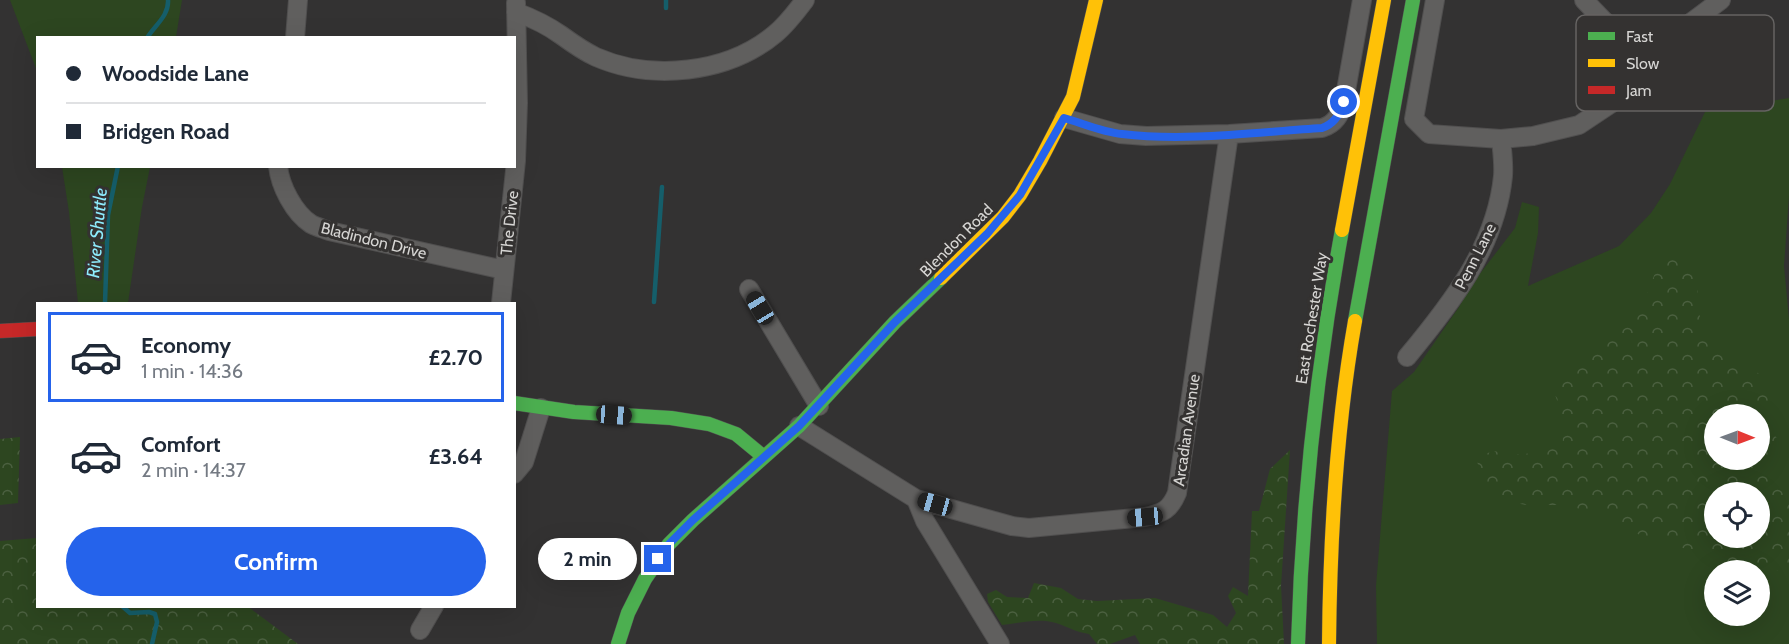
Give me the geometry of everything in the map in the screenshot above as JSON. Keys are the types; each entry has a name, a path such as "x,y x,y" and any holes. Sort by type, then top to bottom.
{"main road":[{"name":"Blendon Road","path":"618,644 628,613 645,579 669,544 799,426 895,322 981,241 1020,195 1064,118 1073,97 1096,0"},
{"name":"East Rochester Way","path":"1298,644 1302,532 1312,416 1332,289 1384,0"},
{"path":"1329,644 1330,555 1336,472 1352,343 1413,0"},
{"path":"0,331 36,329"},
{"path":"516,403 541,408 695,422 729,431 748,442 764,457"}],"street":[{"path":"295,36 298,0"},
{"path":"516,6 576,46 613,64 632,68 677,70 704,67 728,60 755,48 775,34 805,0"},
{"path":"1064,118 1120,134 1146,136 1322,128 1333,123 1342,110 1362,0"},
{"path":"1435,0 1414,119 1429,134 1501,139 1533,136 1579,125 1600,111"},
{"path":"1584,0 1598,15"},
{"path":"1700,15 1720,0"},
{"name":"The Drive","path":"516,6 518,103 516,155"},
{"name":"Arcadian Avenue","path":"799,426 916,499 1012,526 1029,528 1145,517 1164,513 1172,505 1177,493 1229,134"},
{"name":"Penn Lane","path":"1407,357 1449,307 1485,243 1494,222 1503,174 1501,139"},
{"name":"Bladindon Drive","path":"278,168 282,182 298,214 312,224 329,231 504,270"},
{"name":"The Drive","path":"501,302 515,168"},
{"path":"749,289 819,406"},
{"path":"516,472 524,462 541,408"},
{"path":"916,499 925,521 1000,644"},
{"path":"420,630 433,608"}],"green space":[{"path":"10,0 182,0 176,36 36,36 36,68"},
{"path":"1789,98 1789,196 1784,266 1789,319 1789,644 1377,644 1376,586 1392,391 1414,372 1459,307 1469,288 1515,228 1522,202 1539,207 1538,233 1528,286 1619,246 1651,213 1670,184 1705,112 1774,111 1774,100"},
{"path":"62,168 150,168 128,302 78,302"},
{"path":"1670,255 1697,270 1702,333 1725,353 1761,375 1772,405 1770,407 1770,404 1704,404 1704,470 1770,470 1770,466 1789,502 1789,569 1770,571 1770,560 1719,560 1644,537 1612,521 1568,505 1526,505 1495,499 1475,458 1493,451 1522,455 1563,443 1561,411 1554,392 1646,297 1655,273"},
{"path":"1770,431 1779,440 1770,462"},
{"path":"20,437 18,503 0,505 0,439"},
{"path":"1290,450 1281,586 1284,644 1140,644 1135,635 1110,644 1097,644 1089,634 1050,622 1029,621 1002,625 988,602 987,594 996,590 1007,597 1028,598 1034,583 1061,588 1078,599 1097,601 1155,598 1213,615 1227,627 1236,613 1228,596 1233,587 1248,596 1252,511 1259,511 1270,469"},
{"path":"36,538 36,608 250,608 298,644 0,644 0,541"}],"waterway":[{"name":"River Shuttle","path":"149,36 164,16 168,0"},
{"path":"666,0 666,8"},
{"name":"River Shuttle","path":"105,302 108,215 118,168"},
{"path":"654,302 662,187"},
{"name":"River Shuttle","path":"124,608 130,613 155,614 157,622 152,644"}],"traffic: fast":[{"path":"1355,321 1413,0"},
{"path":"1298,644 1303,540 1312,436 1325,333 1342,230"},
{"path":"618,644 628,613 645,579 669,544 799,426 895,322 941,278"},
{"path":"516,403 574,412 671,418 709,424 736,434 764,457"}],"traffic: slow":[{"path":"941,278 1003,217 1020,195 1040,161 1073,97 1096,0"},
{"path":"1342,230 1384,0"},
{"path":"1329,644 1335,482 1343,401 1355,321"}],"traffic: jam":[{"path":"0,331 36,329"}],"route":[{"path":"658,559 669,544 693,520 799,426 895,322 1003,217 1020,195 1064,118 1120,134 1146,136 1229,134 1322,128 1333,123 1342,110 1344,102"}]}
